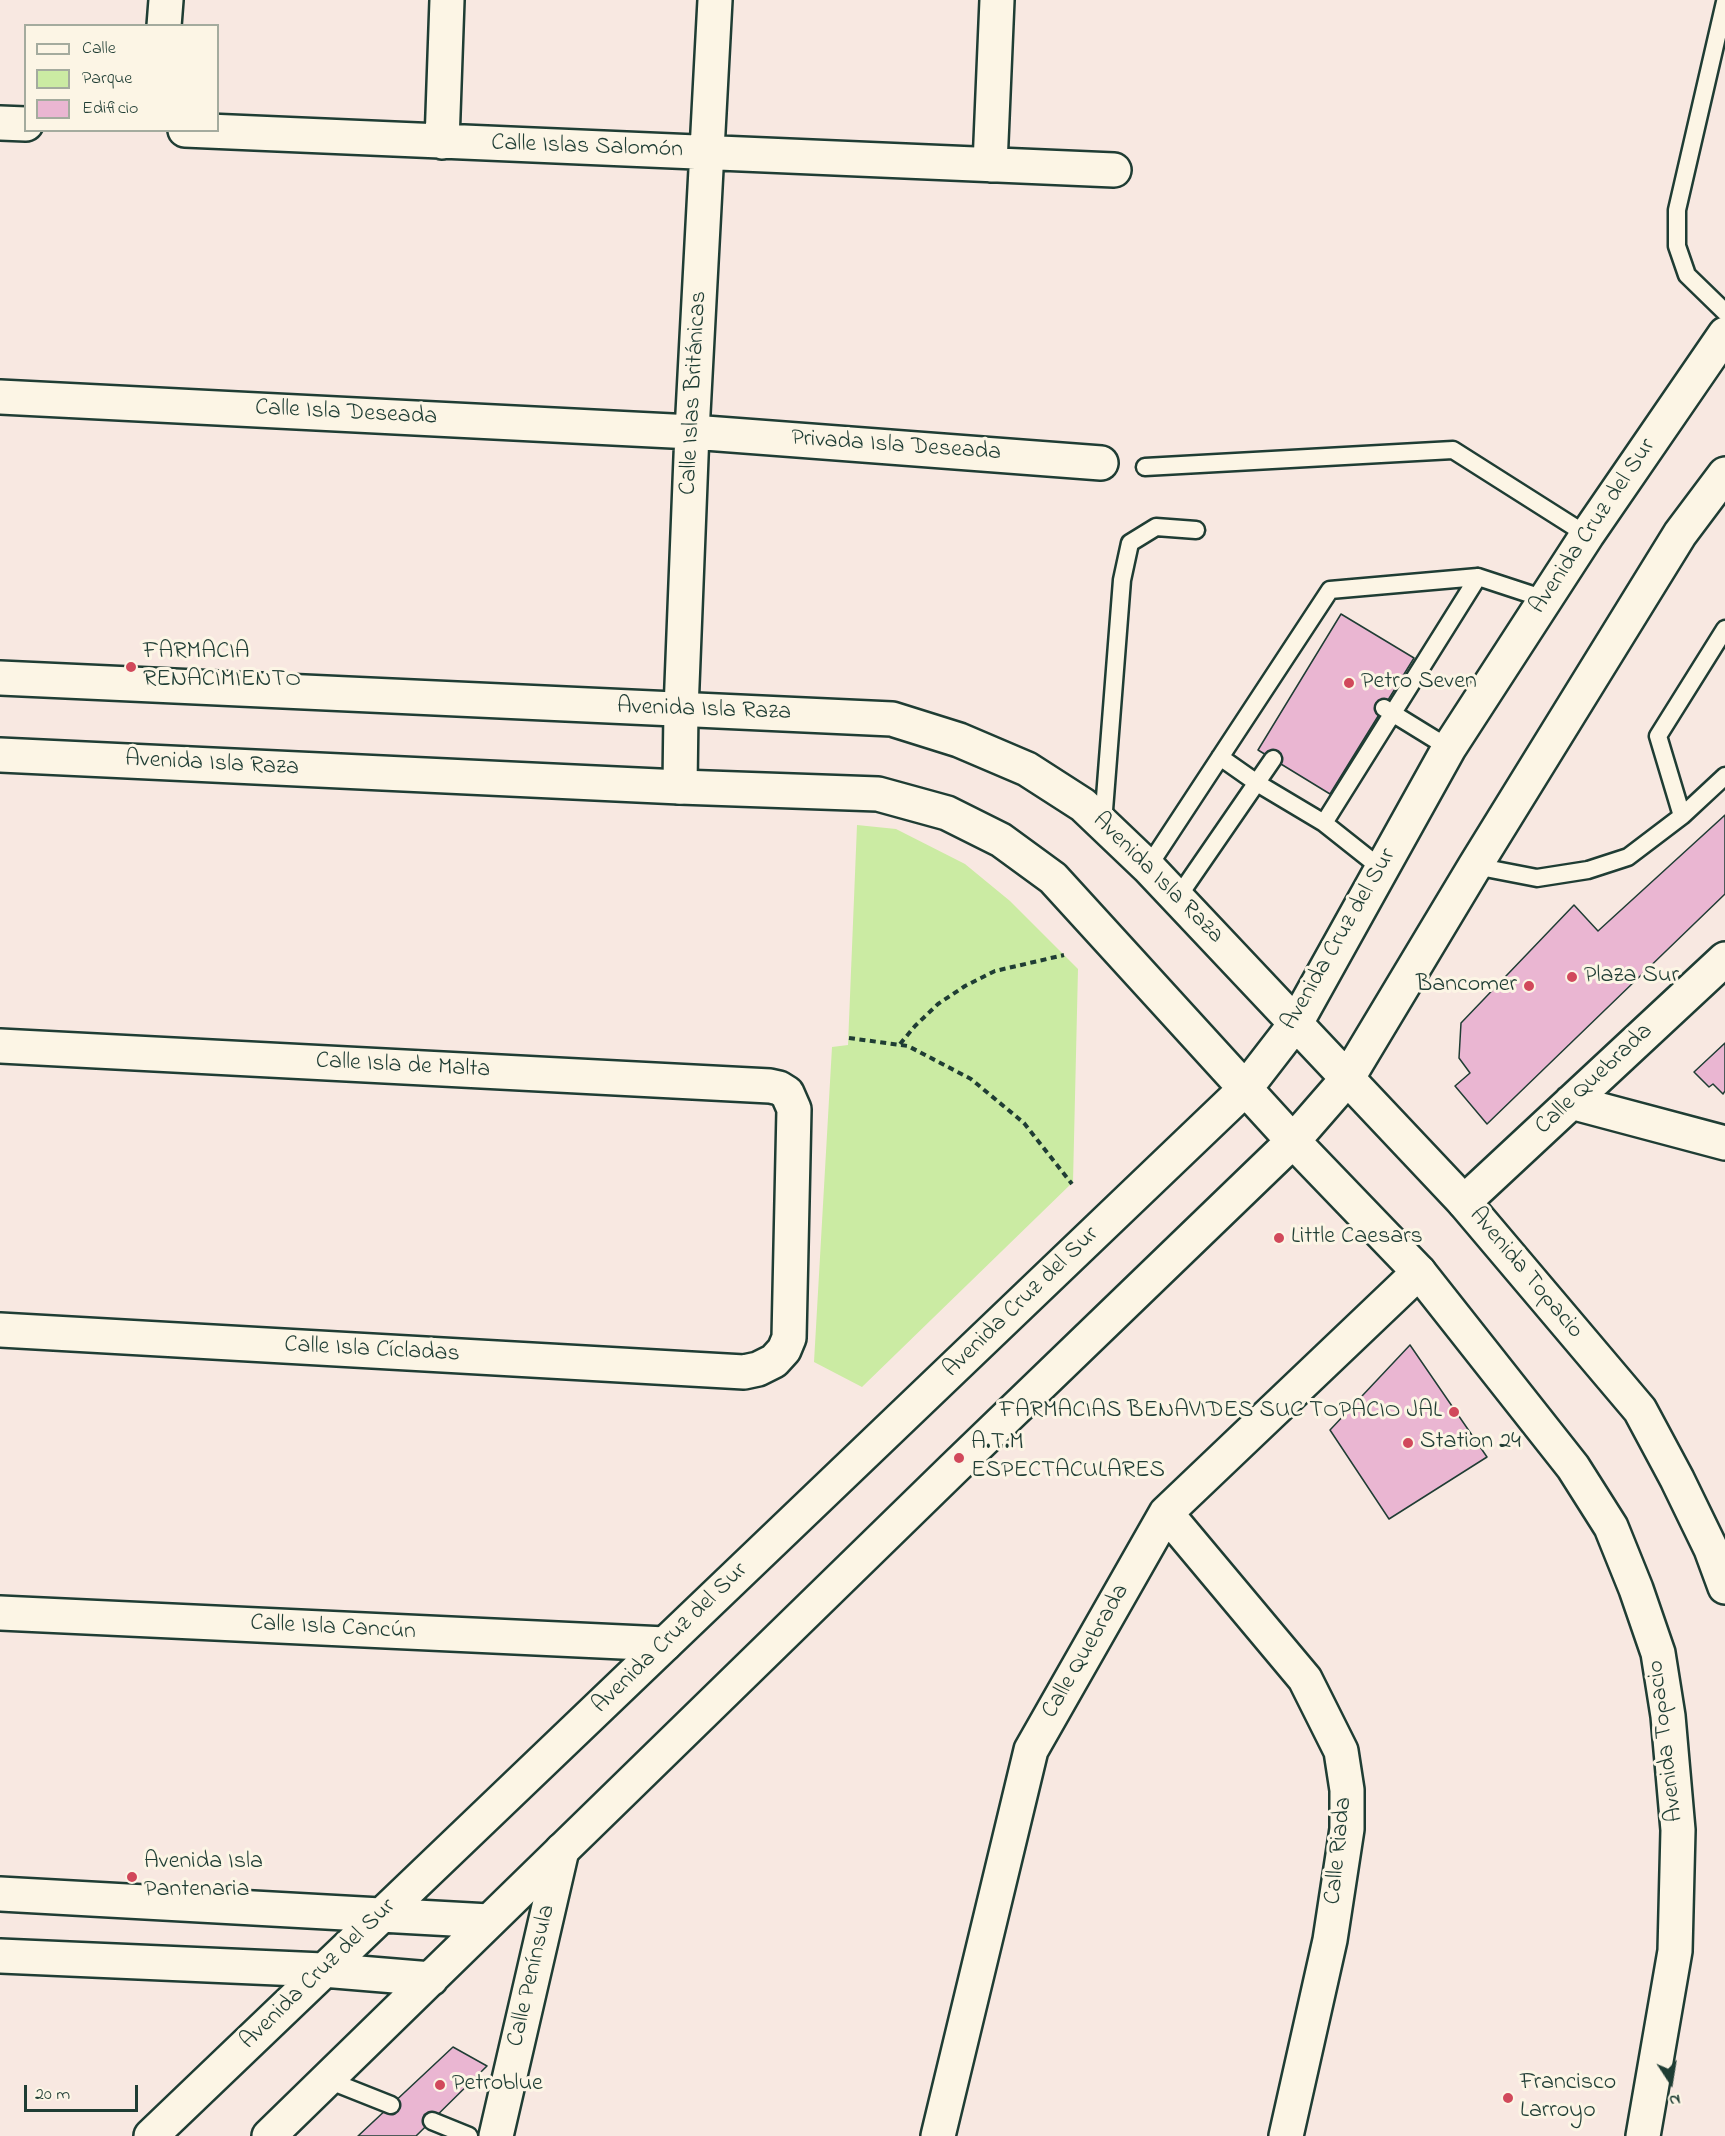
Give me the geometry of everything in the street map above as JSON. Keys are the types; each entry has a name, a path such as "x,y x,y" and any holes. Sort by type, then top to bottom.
{"street":[{"path":"164,24 166,0"},
{"path":"442,142 447,0"},
{"name":"Calle Islas Británicas","path":"680,787 692,432 715,0"},
{"path":"990,165 997,0"},
{"path":"0,123 24,124"},
{"name":"Calle Islas Salomón","path":"219,132 1114,170"},
{"name":"Avenida Cruz del Sur","path":"151,2136 1245,1089 1296,1023 1449,748 1587,535 1725,334"},
{"name":"Calle Isla Deseada","path":"0,397 692,432"},
{"name":"Privada Isla Deseada","path":"692,432 1101,463"},
{"path":"269,2136 944,1477 1293,1141 1347,1079 1475,866 1680,534 1725,474"},
{"name":"Avenida Isla Raza","path":"0,678 892,719 959,740 1027,769 1083,805 1178,897 1296,1023"},
{"name":"Avenida Isla Raza","path":"0,755 878,794 947,813 1001,840 1053,878 1245,1089"},
{"name":"Calle Quebrada","path":"1464,1202 1725,958"},
{"name":"Avenida Topacio","path":"1296,1023 1464,1202 1640,1410 1692,1509 1725,1587"},
{"name":"Calle Isla de Malta","path":"0,1046 779,1088 787,1093 794,1109 789,1338 784,1350 774,1361 758,1369 744,1372"},
{"name":"Avenida Topacio","path":"1245,1089 1419,1272 1573,1467 1611,1527 1636,1589 1658,1653 1668,1716 1678,1830 1675,1951 1643,2136"},
{"path":"1571,1102 1725,1143"},
{"name":"Calle Quebrada","path":"938,2136 1030,1750 1166,1513 1419,1272"},
{"name":"Calle Isla Cícladas","path":"0,1330 744,1372"},
{"name":"Calle Riada","path":"1166,1513 1305,1679 1341,1751 1347,1790 1347,1829 1330,1940 1286,2136"},
{"name":"Calle Isla Cancún","path":"0,1613 665,1644"},
{"name":"Calle Península","path":"496,2136 562,1850"},
{"path":"0,1894 489,1921"},
{"path":"0,1956 323,1970 431,1979"}],"lane":[{"path":"1725,2 1677,210 1677,246 1687,275 1725,312"},
{"path":"1145,466 1453,450 1587,535"},
{"path":"1103,824 1122,580 1130,543 1156,527 1196,530"},
{"path":"1148,867 1330,590 1478,577 1545,599"},
{"path":"1324,823 1388,711 1478,577"},
{"path":"1682,816 1658,736 1725,628"},
{"path":"1388,711 1449,748"},
{"path":"1220,757 1257,783 1324,823 1382,869"},
{"path":"1178,897 1273,759"},
{"path":"1475,866 1537,878 1588,870 1628,857 1682,816 1725,776"},
{"path":"328,2080 391,2105"},
{"path":"432,2121 469,2136"}],"path":[{"path":"900,1045 915,1026 938,1004 965,986 995,971 1064,955"},
{"path":"849,1038 908,1046 971,1079 1024,1123 1072,1184"}],"green space":[{"path":"857,825 896,829 965,864 1010,901 1078,969 1073,1182 862,1387 814,1362 832,1047 848,1045"}],"building":[{"name":"Petro Seven","path":"1341,614 1414,658 1330,794 1258,750"},
{"name":"Plaza Sur","path":"1725,815 1725,894 1487,1124 1455,1086 1470,1073 1459,1058 1461,1023 1574,905 1598,931"},
{"path":"1725,1043 1725,1091 1723,1094 1713,1084 1709,1087 1694,1072"},
{"name":"Station 24","path":"1410,1345 1487,1457 1389,1519 1330,1430"},
{"name":"Petroblue","path":"453,2047 487,2066 416,2136 358,2136"}],"place":[{"name":"FARMACIA RENACIMIENTO","path":"131,667"},
{"name":"Petro Seven","path":"1349,683"},
{"name":"Plaza Sur","path":"1572,977"},
{"name":"Bancomer","path":"1529,986"},
{"name":"Little Caesars","path":"1279,1238"},
{"name":"FARMACIAS BENAVIDES SUC TOPACIO JAL","path":"1454,1412"},
{"name":"Station 24","path":"1408,1443"},
{"name":"A.T.M ESPECTACULARES","path":"959,1458"},
{"name":"Avenida Isla Pantenaria","path":"132,1877"},
{"name":"Petroblue","path":"440,2085"},
{"name":"Francisco Larroyo","path":"1508,2098"}]}
